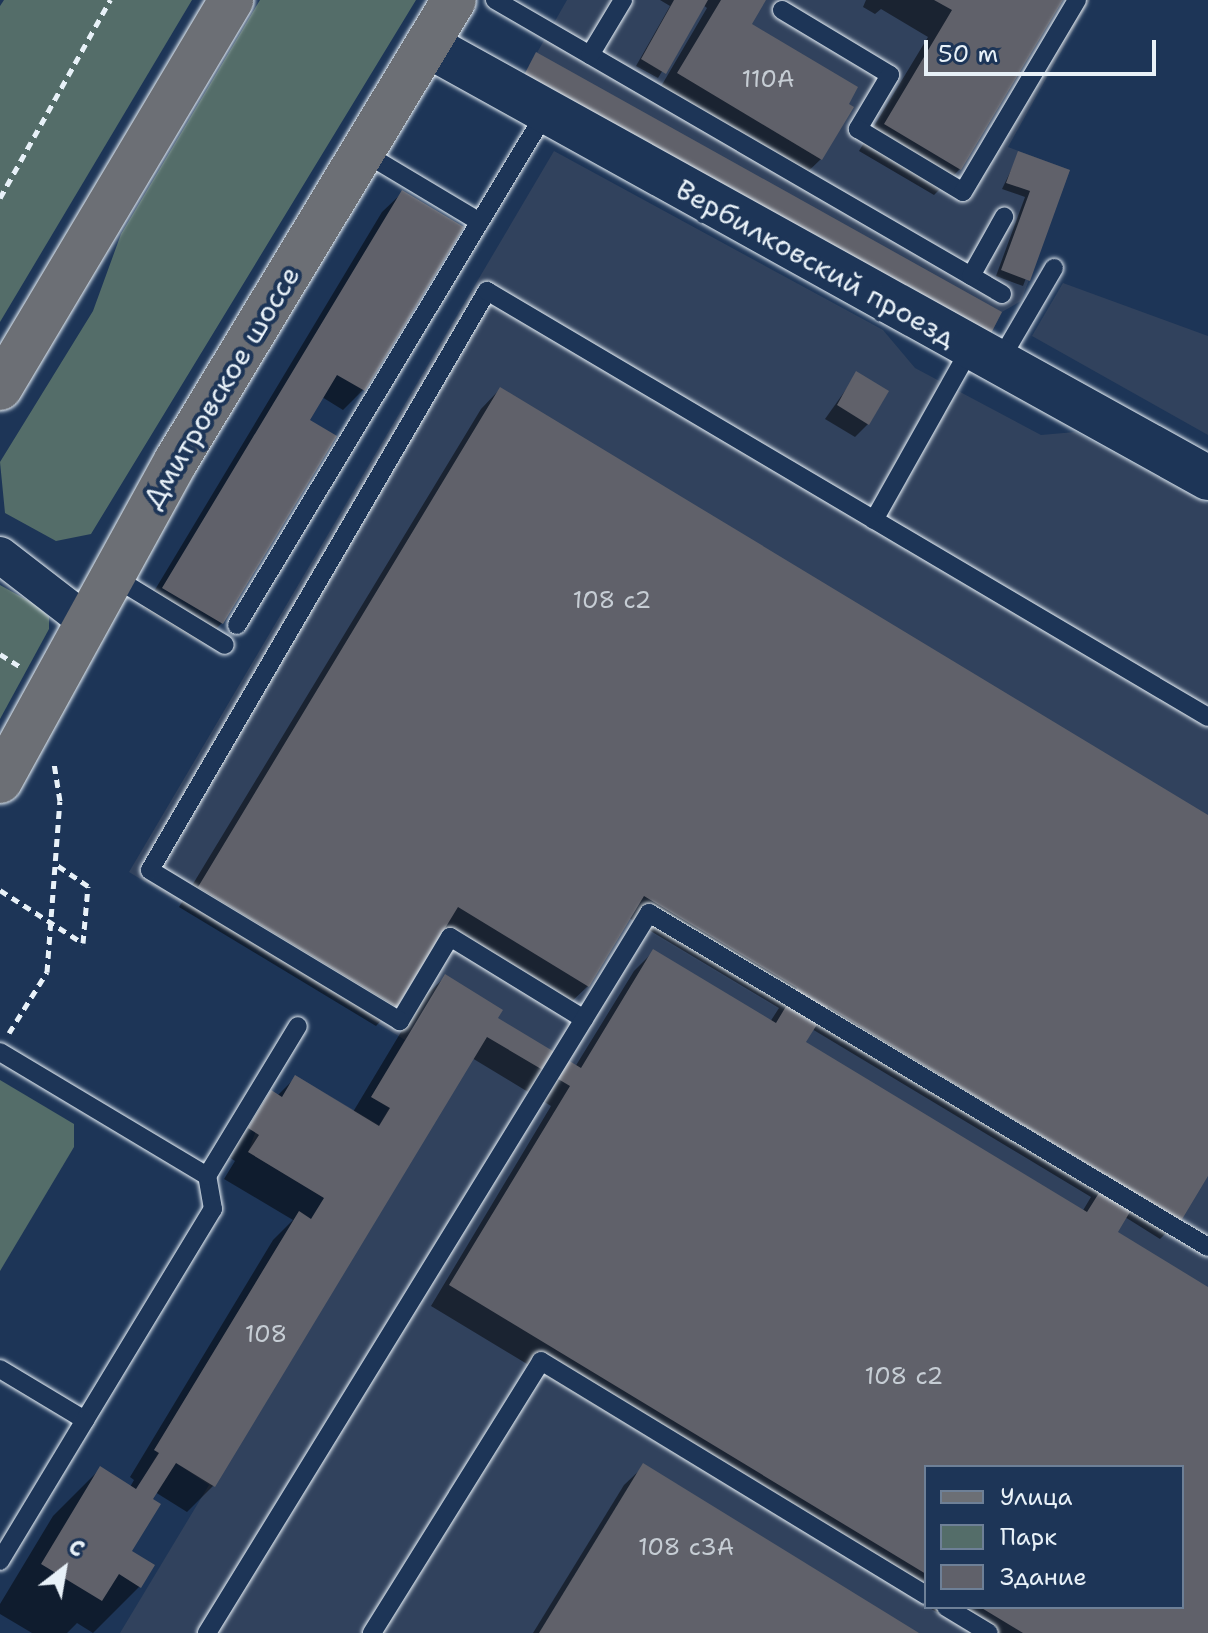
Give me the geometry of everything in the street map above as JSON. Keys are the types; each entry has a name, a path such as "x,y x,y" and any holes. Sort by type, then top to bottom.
{"main road":[{"path":"0,388 231,0"},
{"name":"Дмитровское шоссе","path":"0,781 110,575 454,0"}],"street":[{"name":"Вербилковский проезд","path":"427,45 984,357 1208,478"},
{"path":"0,555 84,620"}],"lane":[{"path":"495,0 1002,294"},
{"path":"590,55 623,0"},
{"path":"782,10 890,75 858,129 963,192 1077,0"},
{"path":"237,625 546,112"},
{"path":"363,152 480,222"},
{"path":"971,276 1004,217"},
{"path":"874,520 984,357 1054,268"},
{"path":"584,1019 450,937 400,1021 150,870 487,291 1208,717"},
{"path":"110,575 225,645"},
{"path":"207,1633 649,913 1208,1247"},
{"path":"0,1561 213,1209 207,1176 298,1026"},
{"path":"0,1050 207,1176"},
{"path":"372,1633 541,1361 924,1594"},
{"path":"0,1369 85,1420"},
{"path":"949,1609 989,1633"}],"path":[{"path":"0,198 110,0"},
{"path":"0,654 21,668"},
{"path":"0,1050 47,972 60,801 51,750"},
{"path":"0,890 83,943 88,886 55,864"}],"shaded area":[{"path":"567,0 1090,0 1008,147 1070,170 1021,301 1002,312 987,341 522,79"},
{"path":"554,151 883,330 915,368 1041,435 1075,432 1208,504 1208,1633 120,1633 209,1485 176,1463 153,1499 137,1489 158,1453 154,1450 299,1211 311,1219 324,1198 248,1152 271,1090 282,1097 295,1075 379,1125 389,1108 371,1097 405,1040 129,872"},
{"path":"1063,283 1208,336 1208,435 1032,336"}],"green space":[{"path":"4,0 192,0 0,322 0,6"},
{"path":"260,0 416,0 91,534 56,541 5,513 0,462 93,311 121,234"},
{"path":"0,585 36,605 49,617 49,629 0,719"},
{"path":"0,1080 74,1124 74,1147 0,1271"}],"building":[{"path":"674,0 708,0 666,74 641,59"},
{"path":"721,0 766,0 752,24 858,87 849,104 854,107 822,160 677,73"},
{"path":"934,0 1063,0 961,170 884,124 952,10"},
{"path":"536,52 1002,312 987,341 522,79"},
{"path":"1018,151 1070,170 1030,281 1001,270 1030,191 1006,183"},
{"path":"402,190 464,227 365,391 337,375 310,420 337,436 223,624 162,588"},
{"path":"856,371 889,391 869,425 837,405"},
{"path":"500,387 1208,815 1208,1176 1181,1221 1140,1195 1118,1232 1208,1287 1208,1633 1023,1633 983,1609 1184,1609 1184,1465 924,1465 924,1573 449,1285 570,1086 487,1037 215,1487 176,1463 153,1499 161,1504 132,1551 155,1565 141,1588 119,1574 102,1601 41,1564 100,1466 136,1489 159,1453 154,1450 299,1211 311,1219 324,1198 248,1152 259,1135 248,1128 271,1090 282,1097 295,1075 379,1126 390,1108 371,1097 445,974 503,1010 498,1018 581,1068 653,949 776,1023 797,988 644,896 589,987 458,907 397,1007 198,887","holes":["828,1007 1109,1177 1087,1212 806,1042"]},
{"path":"643,1463 919,1633 539,1633"}]}
